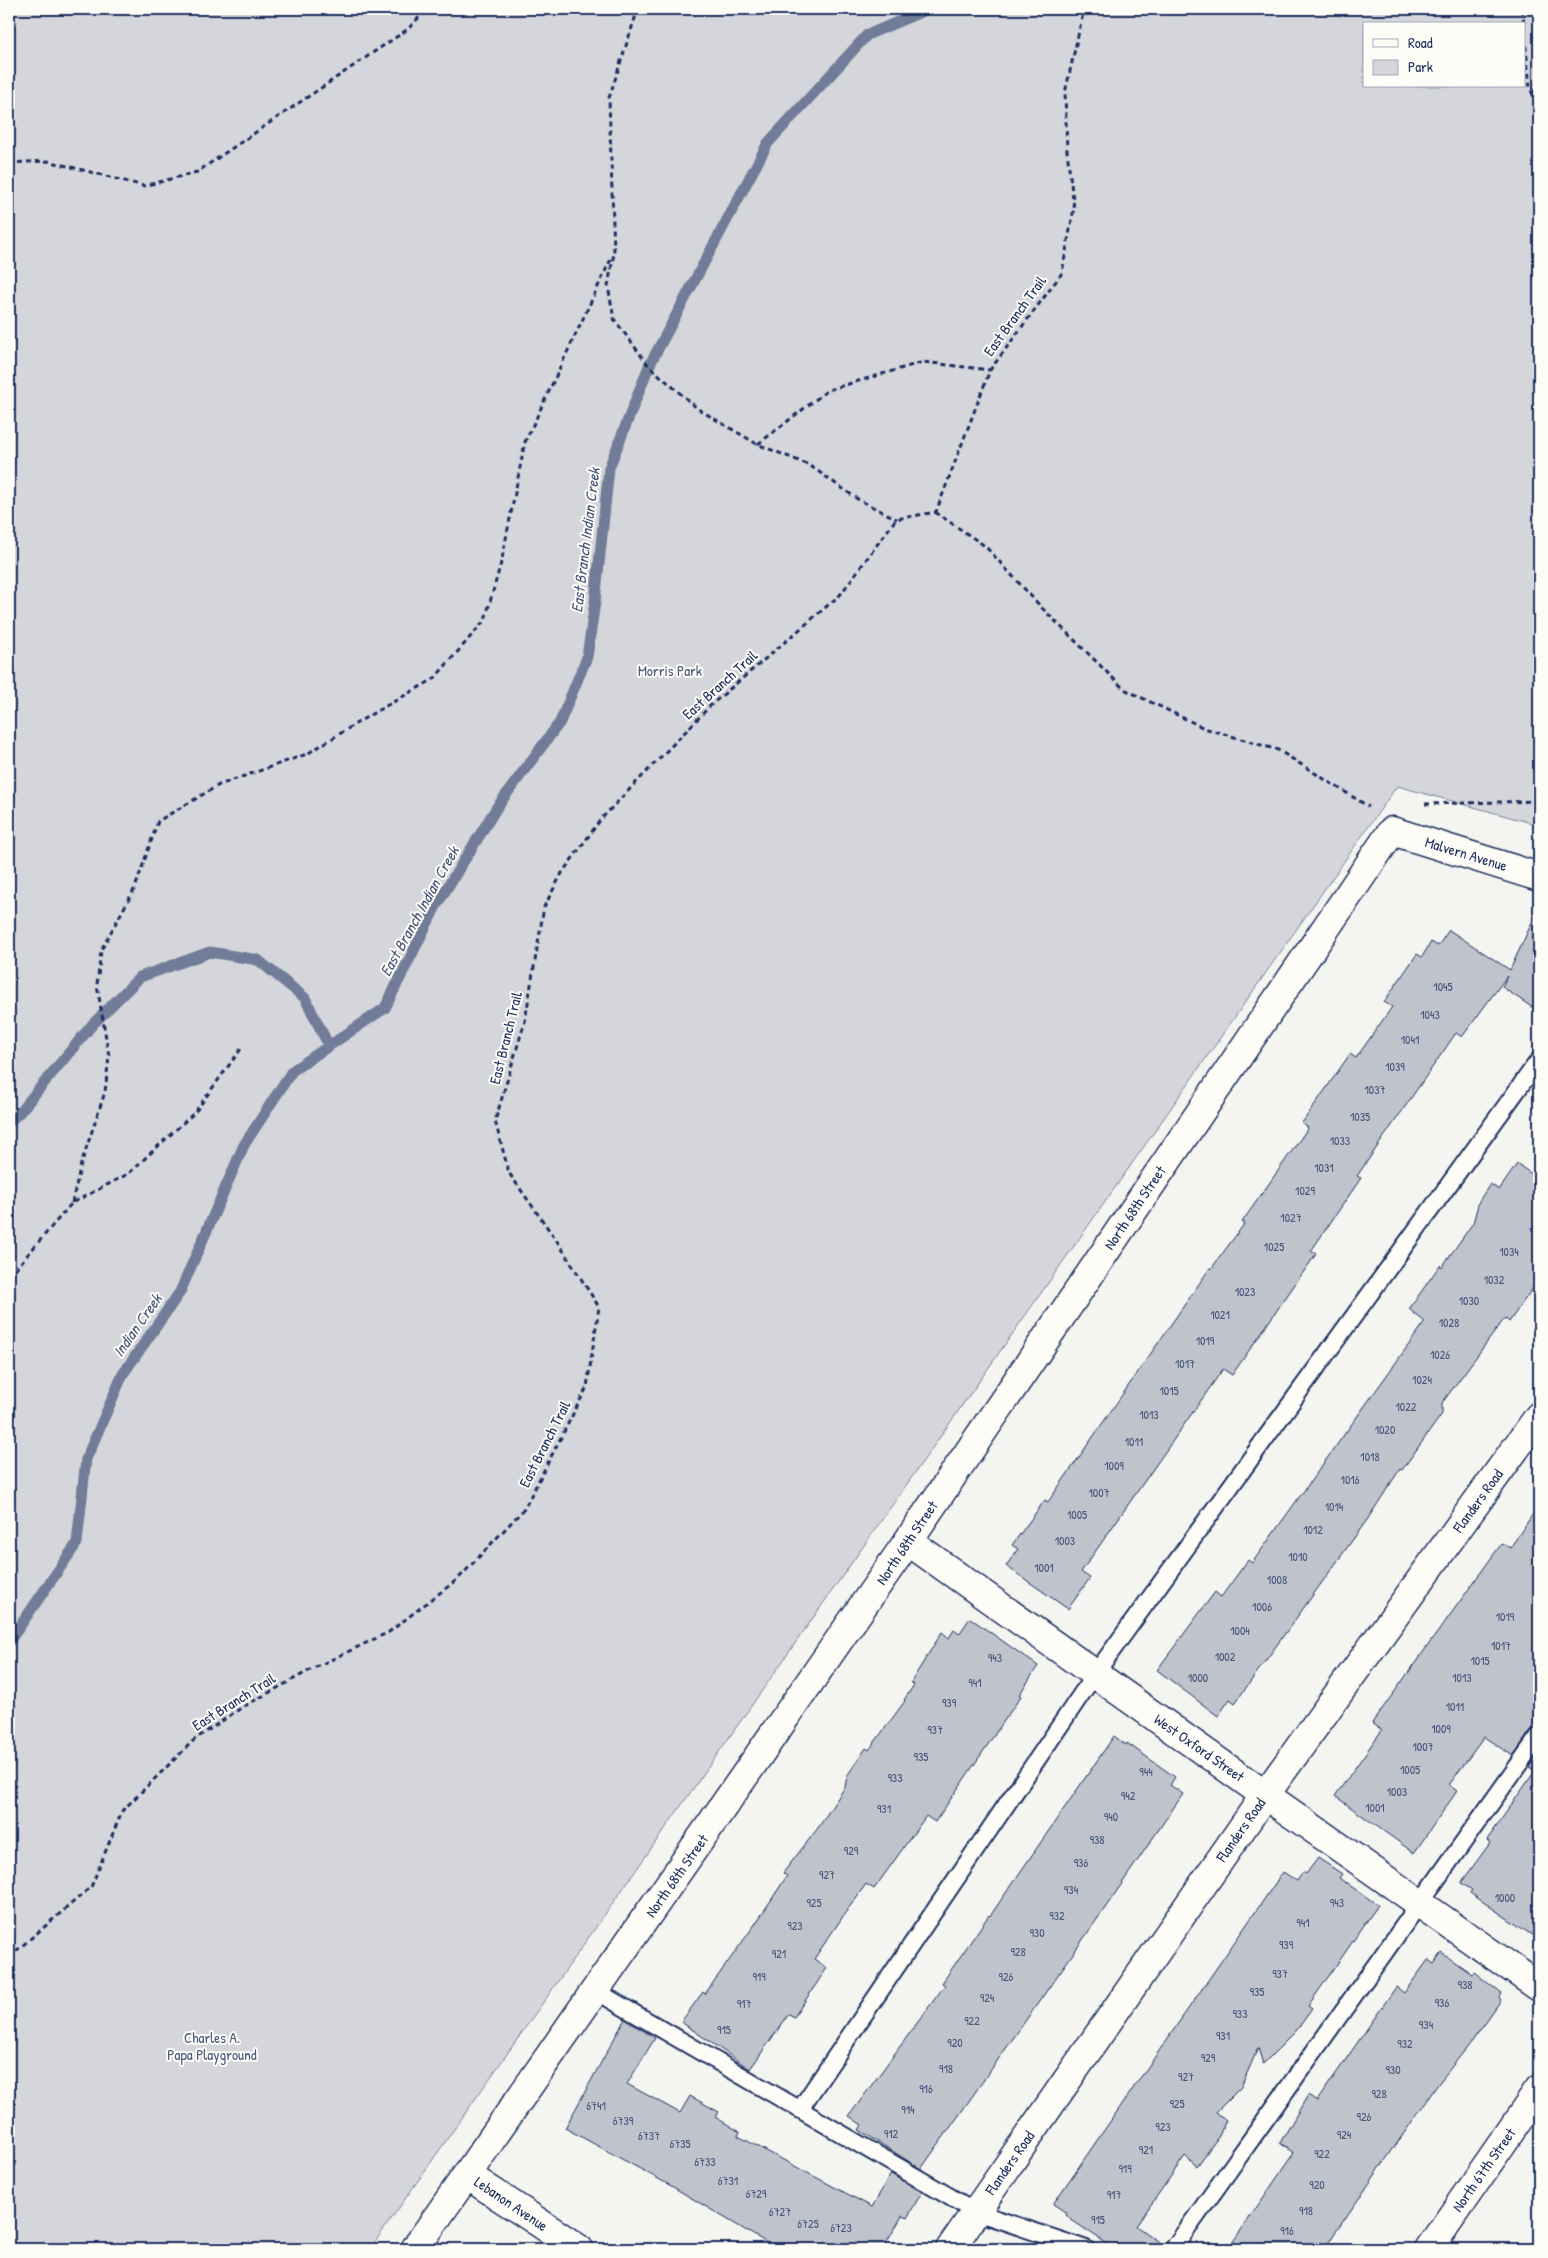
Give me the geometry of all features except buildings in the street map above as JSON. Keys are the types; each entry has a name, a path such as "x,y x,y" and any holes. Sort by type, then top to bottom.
{"street":[{"name":"Malvern Avenue","path":"1392,831 1539,877"},
{"name":"North 68th Street","path":"415,2249 908,1541 1392,831"},
{"name":"Flanders Road","path":"950,2249 1266,1795 1539,1416"},
{"name":"West Oxford Street","path":"908,1541 1539,1986"},
{"name":"North 67th Street","path":"1429,2249 1539,2090"},
{"name":"Lebanon Avenue","path":"467,2175 579,2249"}],"lane":[{"path":"800,2109 1095,1674 1539,1060"},
{"path":"1173,2249 1421,1904 1539,1736"},
{"path":"596,1991 976,2212 1086,2249"}],"path":[{"path":"9,163 48,161 144,186 197,172 408,29 427,9"},
{"path":"640,9 636,15 609,98 614,253 608,286 614,318 649,366 698,409 757,444 809,465 858,500 896,519 936,512 985,546 1042,608 1124,689 1204,728 1278,750 1373,809"},
{"name":"East Branch Trail","path":"936,512 990,370 1062,273 1074,208 1067,150 1065,93 1084,9"},
{"path":"1522,9 1524,22"},
{"path":"1526,48 1530,88 1539,108"},
{"path":"72,1203 81,1164 105,1092 108,1066 108,1042 97,985 101,950 135,888 158,822 219,785 306,754 434,679 485,620 502,559 526,442 614,253"},
{"path":"757,444 828,390 923,362 990,370"},
{"name":"East Branch Trail","path":"9,1957 91,1887 122,1811 194,1740 249,1704 314,1668 389,1632 458,1579 524,1509 587,1387 599,1307 560,1244 509,1173 495,1121 525,1021 544,907 562,872 601,819 711,705 840,595 896,519"},
{"path":"1418,807 1425,804 1539,801"},
{"path":"9,1286 10,1274 72,1203 128,1174 195,1112 243,1046"}],"green space":[{"name":"Morris Park","path":"9,9 1539,9 1539,825 1397,786 370,2249 9,2249"}],"waterway":[{"name":"East Branch Indian Creek","path":"9,1642 77,1543 86,1459 123,1374 180,1292 244,1145 292,1071 385,1008 436,906 497,807 560,722 587,657 595,602 609,468 649,366 768,143 867,35 928,9"},
{"path":"9,1122 19,1113 92,1025 140,977 210,952 258,960 305,998 329,1046"}],"water label":[{"name":"Indian Creek","path":"137,1325"}],"park label":[{"name":"Charles A. Papa Playground","path":"212,2046"}]}
